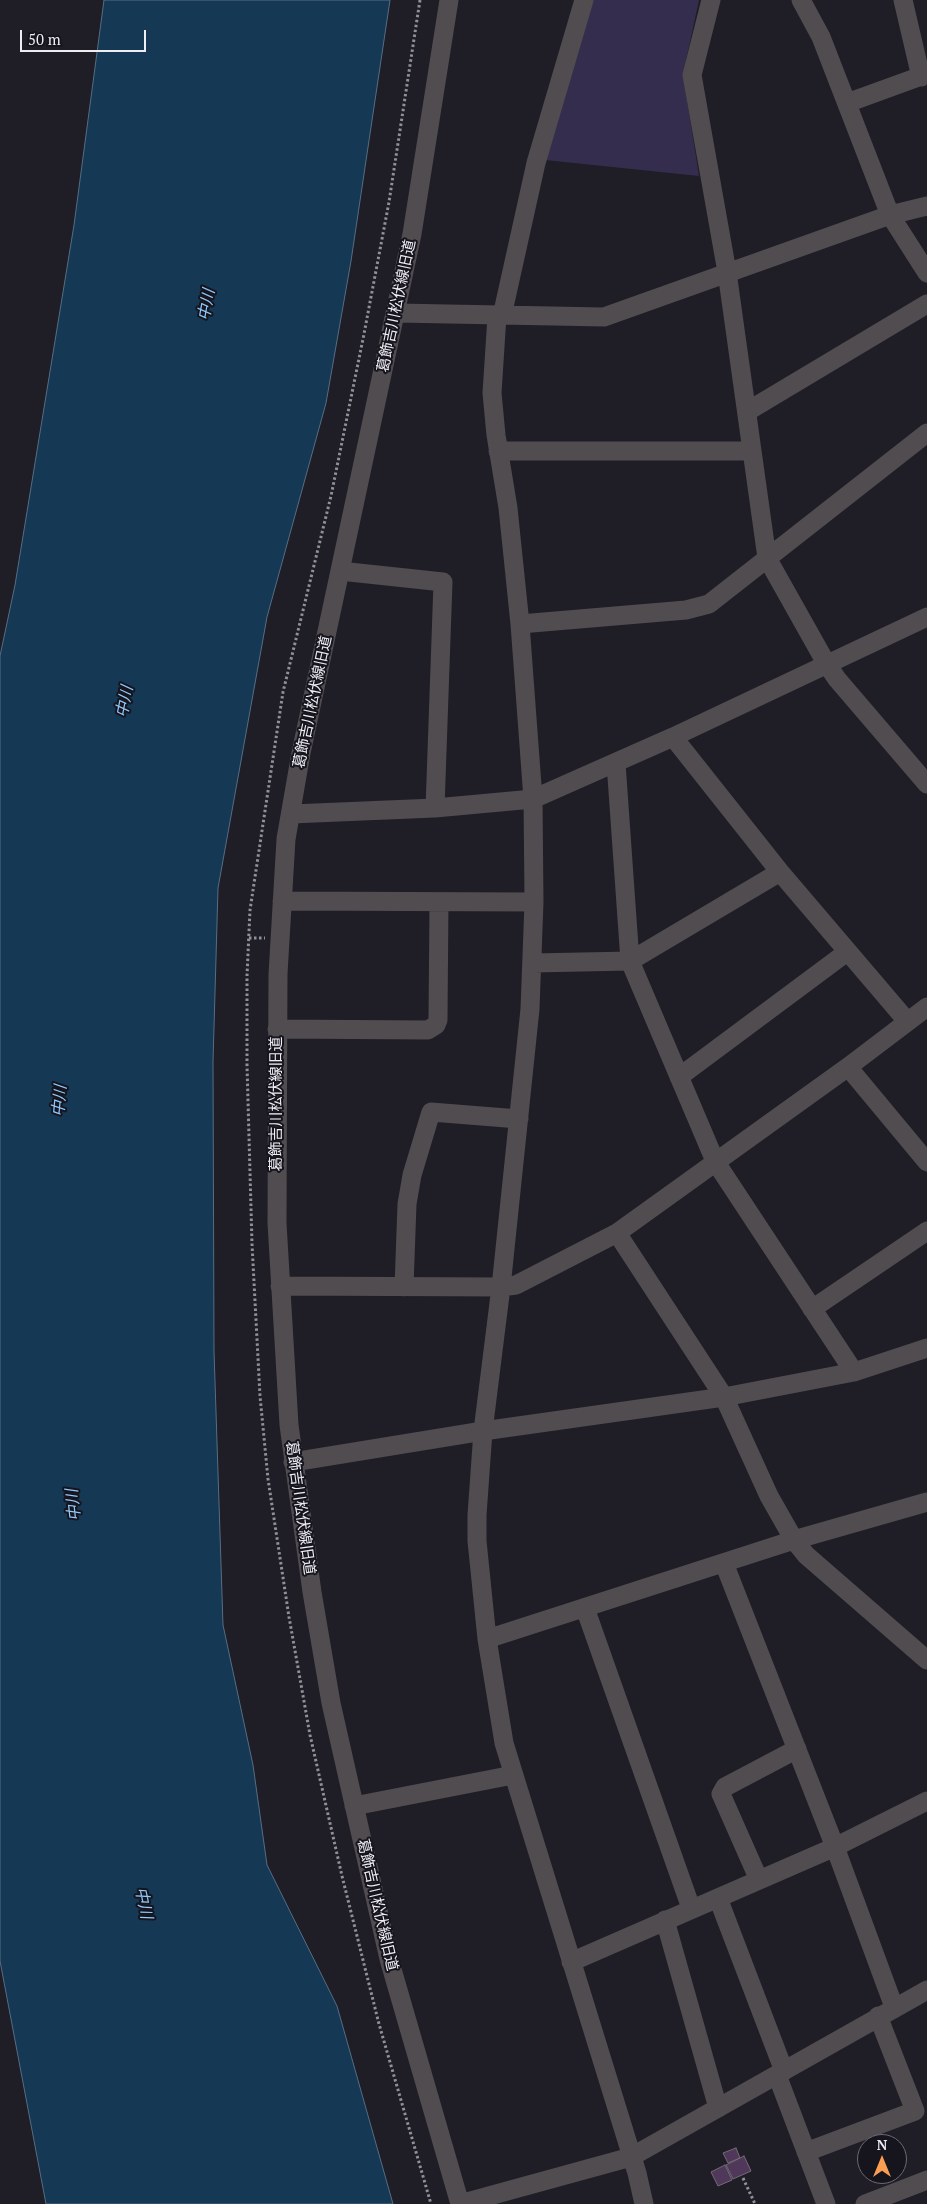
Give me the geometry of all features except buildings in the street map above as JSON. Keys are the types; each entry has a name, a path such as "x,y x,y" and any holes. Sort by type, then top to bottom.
{"street":[{"name":"葛飾吉川松伏線旧道","path":"450,0 412,234 397,313 301,753 286,839 277,1030 277,1223 285,1383 293,1462 321,1647 354,1806 389,1958 460,2204"},
{"path":"584,0 536,163 500,316 492,393 498,451 508,508 520,624 533,799 534,902 530,1009 501,1287 483,1431 476,1515 487,1639 504,1743 644,2204"},
{"path":"711,0 692,74 727,272 748,411 767,558 826,663 837,679 927,784"},
{"path":"801,0 821,37 890,215 927,273"},
{"path":"847,103 924,75 904,0"},
{"path":"397,313 604,317 890,215 927,206"},
{"path":"748,411 927,304"},
{"path":"520,624 686,610 709,604 927,433"},
{"path":"498,451 752,451"},
{"path":"340,571 443,582 435,808"},
{"path":"291,814 435,808 533,799 616,763 927,617"},
{"path":"672,737 780,872 907,1021"},
{"path":"616,763 630,961 715,1161 854,1372"},
{"path":"533,963 630,961 780,872"},
{"path":"282,901 534,902"},
{"path":"277,1030 428,1030 436,1025 438,1020 439,902"},
{"path":"679,1077 847,952"},
{"path":"280,1286 501,1287 516,1285 617,1233 848,1067 927,1007"},
{"path":"848,1067 927,1162"},
{"path":"404,1287 407,1204 412,1175 430,1112 519,1119"},
{"path":"812,1309 927,1231"},
{"path":"617,1233 724,1397 769,1496 794,1540 806,1555 927,1660"},
{"path":"293,1462 483,1431 724,1397 854,1372 927,1348"},
{"path":"487,1639 794,1540 927,1502"},
{"path":"724,1563 835,1847 894,2007"},
{"path":"585,1608 691,1908"},
{"path":"760,1880 721,1794 725,1786 797,1749"},
{"path":"354,1806 513,1775"},
{"path":"571,1962 691,1908 835,1847 927,1801"},
{"path":"718,1898 806,2152 826,2204"},
{"path":"665,1920 718,2108"},
{"path":"460,2204 631,2157 927,1990"},
{"path":"806,2152 915,2111 878,2016"},
{"path":"866,2204 927,2180"}],"path":[{"path":"247,1066 250,910 283,692 331,496 364,334 398,148 420,0"},
{"path":"249,938 255,938"},
{"path":"263,1427 270,1426"},
{"path":"743,2178 754,2204"}],"shaded area":[{"path":"591,0 699,0 683,74 699,176 545,160"}],"water":[{"name":"中川","path":"104,0 390,0 351,261 326,403 267,617 218,888 213,1062 214,1351 223,1625 253,1765 267,1865 337,2006 393,2204 46,2204 0,1961 0,656 15,585 74,225"}]}
